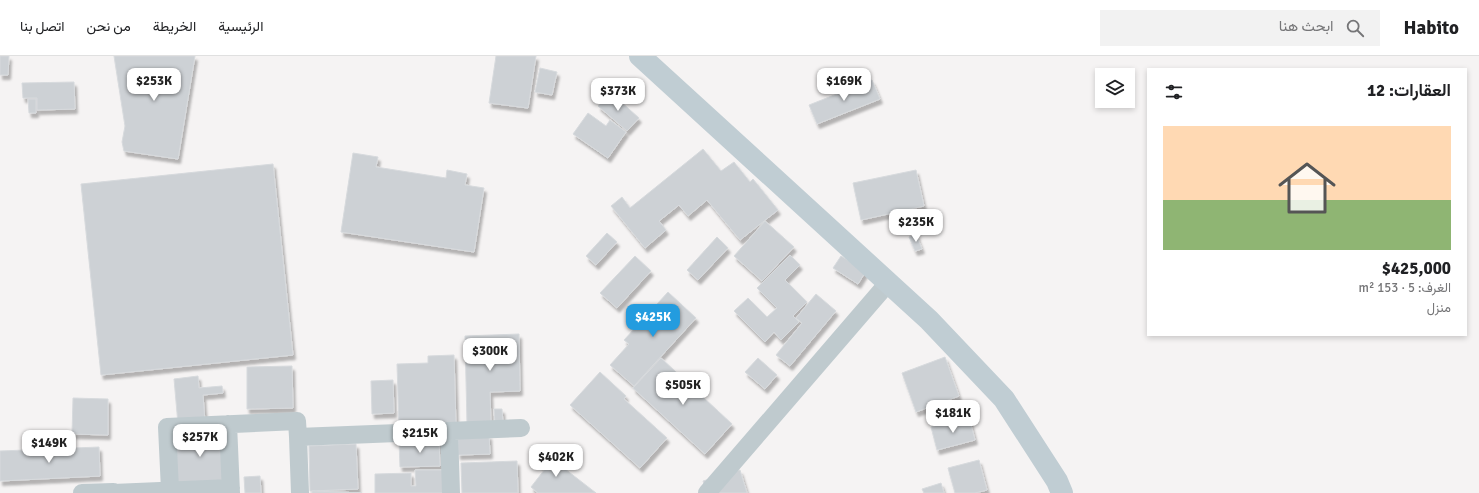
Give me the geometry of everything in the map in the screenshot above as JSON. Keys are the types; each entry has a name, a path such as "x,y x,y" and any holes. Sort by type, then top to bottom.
{"main road":[{"path":"640,56 929,320 1004,399 1057,481 1062,493"}],"street":[{"path":"707,493 888,282"},
{"path":"170,490 167,427 297,421 300,493"},
{"path":"82,493 170,490 231,490 228,424"},
{"path":"298,437 521,428"},
{"path":"449,431 452,493"}],"building":[{"path":"0,56 9,56 8,75 0,75"},
{"path":"114,56 195,56 178,159 124,151 122,142 125,126"},
{"path":"496,56 536,56 528,108 489,103"},
{"path":"540,68 557,72 552,95 535,92"},
{"path":"872,80 880,99 817,124 809,105"},
{"path":"74,82 75,109 37,110 37,98 23,98 22,83"},
{"path":"610,92 639,118 627,131 598,106"},
{"path":"28,99 36,99 36,113 29,113"},
{"path":"588,113 606,126 610,120 626,132 608,158 573,134"},
{"path":"703,149 721,171 734,162 750,182 753,179 778,210 740,240 707,200 688,216 679,205 659,221 666,230 645,248 611,206 622,197 630,208"},
{"path":"353,153 378,157 376,167 446,178 447,170 467,174 465,185 484,188 474,252 341,232"},
{"path":"273,164 293,355 101,375 81,184"},
{"path":"916,170 924,206 861,220 853,183"},
{"path":"765,221 794,247 762,281 734,256"},
{"path":"607,233 617,242 596,265 586,256"},
{"path":"916,234 922,249 915,251 909,237"},
{"path":"717,237 728,248 698,280 687,270"},
{"path":"790,255 800,265 785,280 807,302 793,316 799,322 781,340 774,332 765,342 734,311 748,298 767,317 777,308 757,288"},
{"path":"635,256 651,271 617,308 600,293"},
{"path":"841,256 866,271 858,284 833,268"},
{"path":"668,292 696,318 634,386 610,365 629,344 624,340"},
{"path":"816,294 836,311 790,366 776,355 802,323 796,318"},
{"path":"519,334 520,391 490,392 491,424 467,424 465,336"},
{"path":"454,355 456,426 399,427 397,364 428,363 428,356"},
{"path":"945,357 959,396 916,412 902,373"},
{"path":"661,358 732,424 705,454 633,388"},
{"path":"758,358 777,375 765,389 745,372"},
{"path":"292,366 293,408 247,409 247,367"},
{"path":"600,372 626,396 624,399 667,438 640,468 570,405"},
{"path":"198,376 199,388 222,386 223,393 203,395 205,422 178,424 174,379"},
{"path":"393,380 394,413 372,414 371,381"},
{"path":"73,398 108,399 108,435 72,434"},
{"path":"494,409 502,409 503,423 495,423"},
{"path":"969,417 975,440 937,450 931,427"},
{"path":"224,432 225,483 177,484 176,433"},
{"path":"489,435 490,454 458,455 458,437"},
{"path":"439,441 440,466 400,467 399,442"},
{"path":"356,444 358,489 310,491 309,446"},
{"path":"99,447 100,476 0,481 0,451"},
{"path":"538,448 596,493 538,493 531,487 545,469 531,457"},
{"path":"979,460 987,490 975,493 955,493 948,468"},
{"path":"517,461 518,493 462,493 461,463"},
{"path":"415,470 445,470 446,493 375,493 375,474 411,473 411,486 416,486"},
{"path":"740,470 747,493 707,493 703,481"},
{"path":"260,476 261,493 245,493 244,477"},
{"path":"941,483 944,493 924,493 922,489"},
{"path":"312,491 362,493 312,493"}]}
